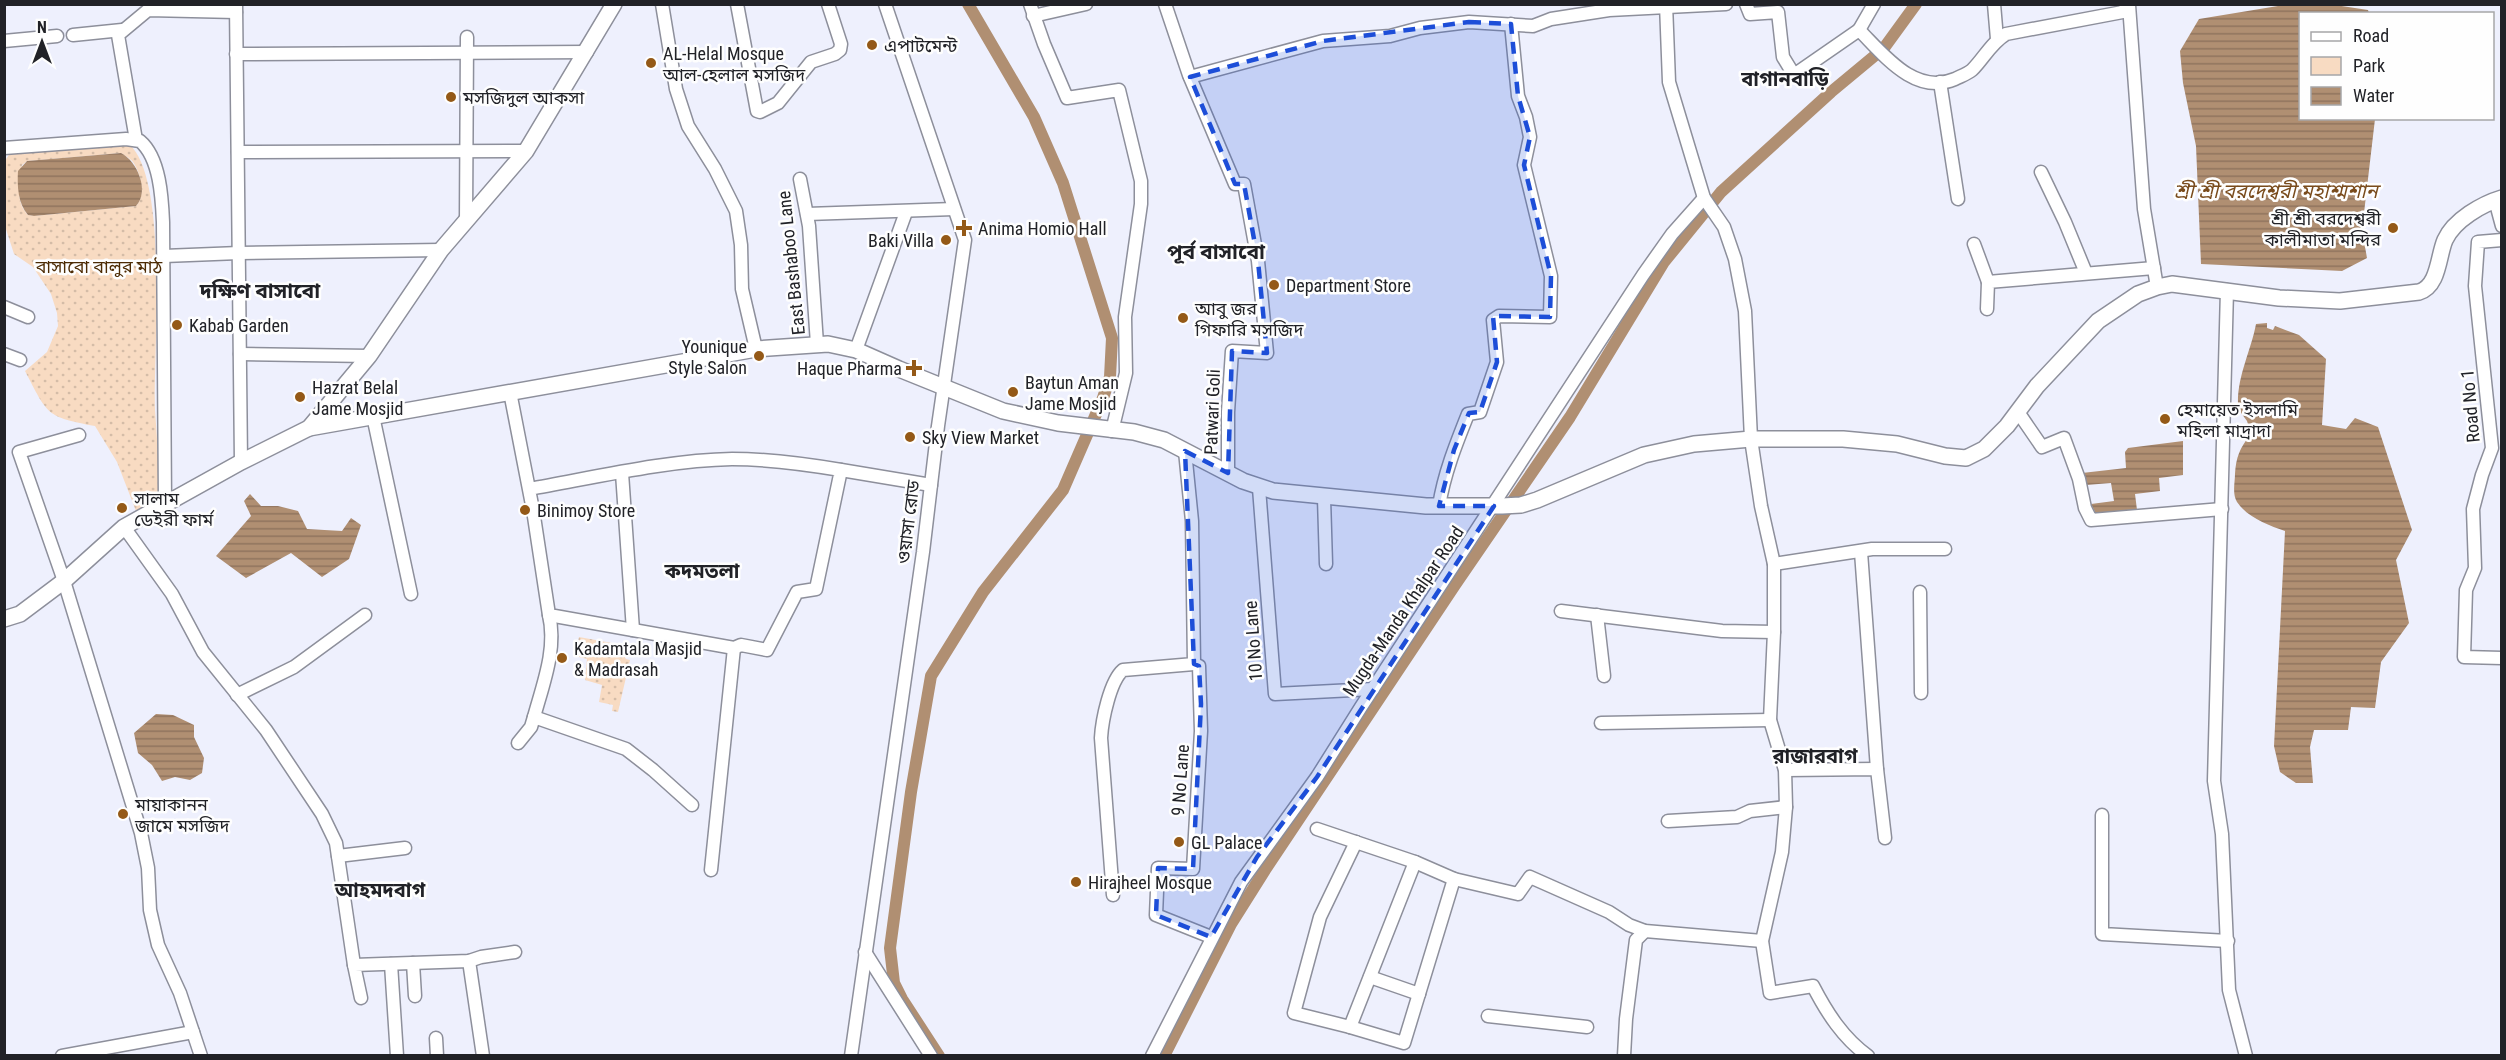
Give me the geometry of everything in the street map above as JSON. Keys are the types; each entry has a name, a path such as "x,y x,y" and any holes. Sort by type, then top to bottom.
{"street":[{"path":"309,428 369,356 441,250 526,151 614,4"},
{"path":"662,4 676,89 688,126 715,169 736,211 741,245 742,289 756,349"},
{"path":"737,4 757,111 760,112 778,103 811,62 840,50 841,44 828,4"},
{"name":"ওয়াসা রোড","path":"851,1056 965,240 885,4"},
{"path":"1086,4 1032,10 1067,98 1119,90 1141,182 1142,204 1125,317 1126,373 1105,430"},
{"path":"1165,4 1190,77 1323,41 1390,36 1420,28 1469,22 1533,26 1577,15 1666,6 1684,8 1726,4"},
{"path":"1746,4 1750,14 1778,12 1783,57 1794,75 1859,30 1874,4"},
{"path":"1994,4 1996,39"},
{"path":"1666,6 1669,82 1709,205 1724,227 1735,259 1745,311 1751,439 1761,506 1774,564 1770,720 1785,770 1786,807 1782,852 1762,941 1770,993 1813,986 1833,1020 1854,1046 1868,1056"},
{"path":"1859,30 1900,70 1916,78 1940,82 1970,72 1996,39 2006,34 2127,7 2136,76 2144,209 2157,287"},
{"path":"136,140 117,40 118,35 152,9 236,8 241,462"},
{"path":"1439,506 1454,450 1468,414 1480,412 1497,362 1493,320 1499,316 1550,317 1551,276 1524,165 1530,137 1518,96 1511,24"},
{"path":"73,35 122,30"},
{"path":"4,41 57,36"},
{"path":"466,222 465,53 467,37"},
{"path":"236,54 587,52"},
{"name":"Patwari Goli","path":"1190,77 1235,184 1244,184 1258,261 1267,353 1232,351 1228,412 1228,473"},
{"path":"1940,82 1958,198"},
{"path":"4,148 113,138 136,140 145,145 155,172 162,209 165,503"},
{"path":"238,152 526,151"},
{"path":"2041,172 2086,273"},
{"name":"East Bashaboo Lane","path":"800,179 807,214 817,344"},
{"path":"4,619 21,614 64,581 124,527 241,462 309,428 756,349 828,344 856,350 1003,411 1028,418 1146,434 1259,488 1324,498 1439,506 1521,505 1644,455 1694,444 1751,439 1864,441 1897,444 1945,456 1966,458 1984,449 2018,412 2037,386 2098,321 2138,294 2172,284 2279,298 2340,301 2425,290 2435,277 2446,238 2460,220 2498,199 2502,226"},
{"name":"Mugda-Manda Khalpar Road","path":"1152,1056 1211,937 1251,866 1317,777 1373,689 1498,506 1643,275 1672,234 1709,205"},
{"path":"807,214 954,209"},
{"path":"856,350 906,212"},
{"name":"Road No 1","path":"2502,240 2478,242 2475,286 2492,448 2473,509 2475,568 2466,590 2464,657 2502,658"},
{"path":"1974,244 1988,282 1987,309"},
{"path":"164,256 441,250"},
{"path":"1988,282 2154,268"},
{"path":"2227,290 2214,781 2222,834 2229,990 2246,1056"},
{"path":"4,308 28,317"},
{"path":"4,354 20,360"},
{"path":"240,354 369,356"},
{"path":"510,392 553,632 552,647 531,727 518,743"},
{"path":"2018,412 2042,447 2064,438 2079,479 2085,508 2091,520 2222,509"},
{"path":"373,416 411,594"},
{"path":"79,435 19,452 64,581 141,833 148,868 150,910 158,945 180,993 201,1056"},
{"name":"9 No Lane","path":"1185,451 1192,521 1194,664 1199,666 1201,704 1193,869 1158,868 1156,915 1211,937"},
{"path":"529,489 622,473 731,459 795,463 931,485"},
{"path":"549,615 734,648 741,645 767,650 797,592 816,589 841,470"},
{"path":"622,473 633,630"},
{"name":"10 No Lane","path":"1259,488 1275,694 1373,689"},
{"path":"1324,498 1326,564"},
{"path":"124,527 172,594 203,652 266,730 322,814 336,843 361,998"},
{"path":"1774,564 1872,549 1945,549"},
{"path":"1861,552 1877,769 1885,838"},
{"path":"1920,592 1921,693"},
{"path":"1561,611 1722,631 1774,632"},
{"path":"237,694 294,667 365,615"},
{"path":"1597,615 1604,676"},
{"path":"711,870 734,648"},
{"path":"1113,895 1101,738 1115,679 1123,670 1194,664"},
{"path":"534,717 626,749 692,806"},
{"path":"1600,723 1770,720"},
{"path":"1785,770 1877,769"},
{"path":"1668,821 1737,817 1750,811 1786,807"},
{"path":"2102,814 2102,934 2228,941"},
{"path":"1317,829 1415,862 1454,879 1518,894 1530,877 1610,912 1629,925 1645,931 1762,941"},
{"path":"1356,842 1320,917 1294,1013 1404,1043 1454,879"},
{"path":"338,856 405,848"},
{"path":"1350,1027 1415,862"},
{"path":"1624,1056 1626,1018 1636,940 1645,931"},
{"path":"354,965 469,961 515,952"},
{"path":"865,952 931,1056"},
{"path":"469,961 483,1056"},
{"path":"413,963 415,996"},
{"path":"391,964 397,1056"},
{"path":"1370,977 1419,994"},
{"path":"1488,1016 1587,1027"},
{"path":"62,1056 193,1032"},
{"path":"436,1038 437,1056"}],"highlighted area":[{"path":"1469,22 1511,24 1518,96 1530,137 1524,165 1551,276 1550,317 1493,316 1497,362 1480,412 1469,413 1454,450 1439,506 1494,506 1317,777 1257,857 1211,937 1156,915 1158,868 1193,869 1201,704 1199,666 1194,664 1185,451 1228,473 1232,351 1267,353 1258,261 1244,184 1235,184 1190,77 1323,41"}],"green space":[{"name":"বাসাবো বালুর মাঠ","path":"101,144 130,145 142,165 150,194 155,230 155,410 161,496 136,511 117,462 95,426 67,420 50,412 25,371 47,352 58,326 57,313 51,294 33,267 14,254 6,229 4,162 11,152","holes":["121,153 133,162 140,178 142,190 136,206 34,216 28,215 24,210 19,185 22,165 27,161"]},
{"path":"579,637 623,645 621,652 626,659 630,660 618,712 612,711 613,705 599,702 602,685 585,680 587,659 575,656"}],"water":[{"name":"শ্রী শ্রী বরদেশ্বরী মহাশ্মশান","path":"2284,5 2335,5 2368,10 2369,12 2299,12 2299,120 2375,120 2362,230 2367,258 2342,271 2201,264 2196,146 2183,83 2180,51 2199,19"},
{"path":"121,153 132,163 140,177 142,193 136,206 34,216 28,215 22,206 18,171 27,161"},
{"path":"2267,323 2267,328 2273,330 2275,326 2299,335 2326,359 2322,425 2346,429 2355,418 2378,427 2412,530 2396,560 2409,623 2381,662 2375,708 2351,707 2348,730 2314,730 2310,747 2313,783 2296,783 2280,772 2274,746 2285,531 2253,517 2237,502 2234,492 2238,458 2250,435 2247,421 2240,412 2238,394 2256,324"},
{"path":"2183,441 2183,475 2159,478 2160,491 2135,494 2137,510 2096,514 2091,504 2114,501 2111,483 2086,485 2082,473 2126,468 2125,452 2128,448"},
{"path":"250,494 261,506 278,506 298,511 307,529 342,531 351,518 361,525 349,559 322,577 291,553 246,578 216,556 251,516 244,501"},
{"path":"156,714 173,715 194,725 194,737 204,758 202,773 190,780 175,777 162,781 152,765 138,753 134,733"}],"waterway":[{"path":"939,1056 894,983 890,948 911,792 931,676 983,592 1063,490 1110,377 1112,338 1063,183 1034,117 968,4"},
{"path":"1164,1056 1231,924 1265,870 1570,417 1664,262 1721,192 1831,92 1884,48 1916,4"}],"place":[{"name":"এপাটমেন্ট","path":"872,45"},
{"name":"AL-Helal Mosque আল-হেলাল মসজিদ","path":"651,63"},
{"name":"মসজিদুল আকসা","path":"451,97"},
{"name":"Anima Homio Hall","path":"964,228"},
{"name":"শ্রী শ্রী বরদেশ্বরী কালীমাতা মন্দির","path":"2393,228"},
{"name":"Baki Villa","path":"946,240"},
{"name":"Department Store","path":"1274,285"},
{"name":"আবু জর গিফারি মসজিদ","path":"1183,318"},
{"name":"Kabab Garden","path":"177,325"},
{"name":"Younique Style Salon","path":"759,356"},
{"name":"Haque Pharma","path":"914,368"},
{"name":"Baytun Aman Jame Mosjid","path":"1013,392"},
{"name":"Hazrat Belal Jame Mosjid","path":"300,397"},
{"name":"হেমায়েত ইসলামি মহিলা মাদ্রাদা","path":"2165,419"},
{"name":"Sky View Market","path":"910,437"},
{"name":"সালাম ডেইরী ফার্ম","path":"122,508"},
{"name":"Binimoy Store","path":"525,510"},
{"name":"Kadamtala Masjid & Madrasah","path":"562,658"},
{"name":"মায়াকানন জামে মসজিদ","path":"123,814"},
{"name":"GL Palace","path":"1179,842"},
{"name":"Hirajheel Mosque","path":"1076,882"}],"district":[{"name":"বাগানবাড়ি","path":"1785,79"},
{"name":"পূর্ব বাসাবো","path":"1216,252"},
{"name":"দক্ষিণ বাসাবো","path":"260,291"},
{"name":"কদমতলা","path":"702,571"},
{"name":"রাজারবাগ","path":"1815,756"},
{"name":"আহমদবাগ","path":"380,890"}]}
